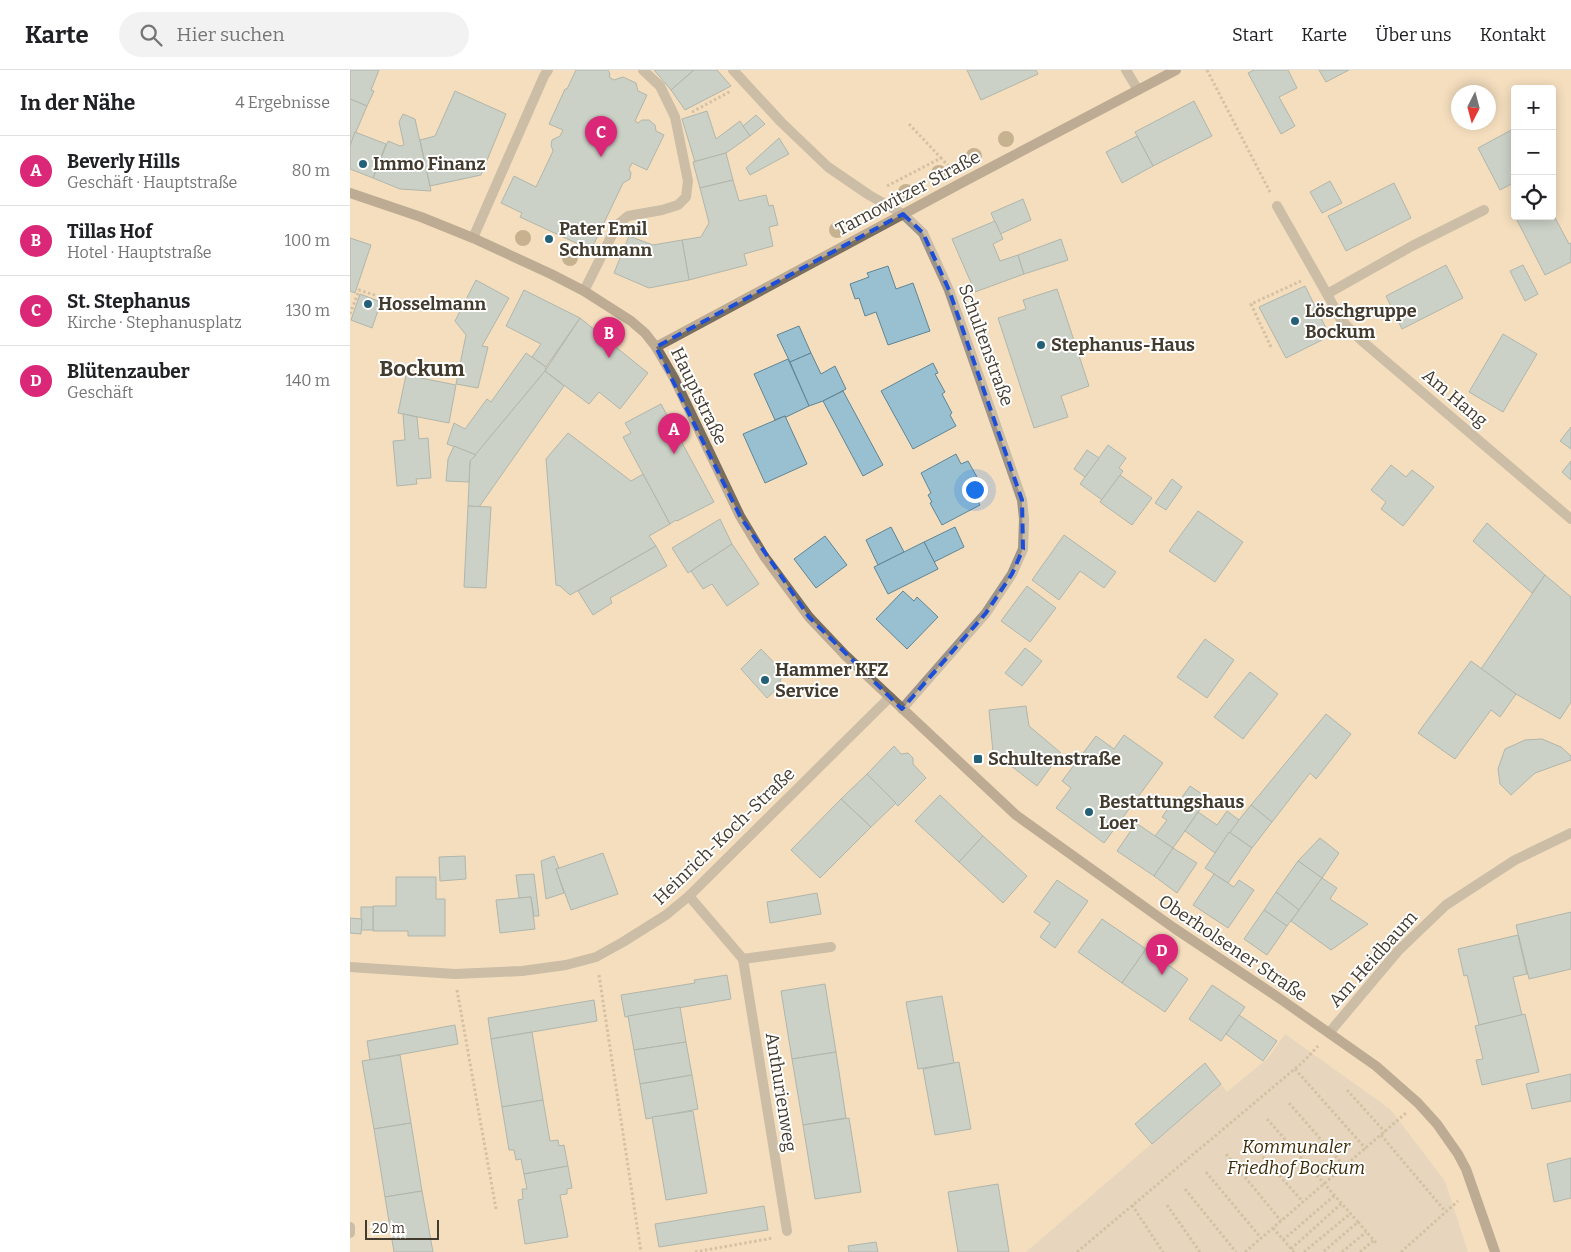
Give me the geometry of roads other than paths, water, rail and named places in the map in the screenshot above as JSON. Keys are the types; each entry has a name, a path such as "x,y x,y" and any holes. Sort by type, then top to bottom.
{"main road":[{"name":"Tarnowitzer Straße","path":"656,347 1176,70"},
{"name":"Hauptstraße","path":"350,193 420,217 473,238 584,291 631,321 656,347 674,378 716,469 740,516 764,556 809,617 845,655 902,709"},
{"name":"Oberholsener Straße","path":"902,709 1016,815 1174,928 1376,1066 1418,1103 1437,1124 1458,1154 1474,1188 1495,1252"}],"street":[{"path":"473,238 548,70"},
{"path":"584,291 617,226 628,216 678,205 686,196 688,181 675,117 660,86 642,70"},
{"name":"Schultenstraße","path":"732,70 828,167 869,195 903,214 923,234 950,290 1022,500 1024,519 1023,549 1012,574 986,613 902,709"},
{"path":"1126,70 1138,90"},
{"name":"Am Hang","path":"1277,206 1341,320 1362,341 1571,519"},
{"path":"1327,294 1412,246 1484,210"},
{"name":"Heinrich-Koch-Straße","path":"350,967 455,974 522,971 566,965 596,957 666,915 688,896 890,698"},
{"name":"Am Heidbaum","path":"1329,1033 1398,951 1446,905 1515,860 1571,833"},
{"path":"688,896 743,959 831,947"},
{"name":"Anthurienweg","path":"743,959 787,1231"},
{"path":"350,1227 350,1233"}],"place":[{"name":"St. Stephanus","path":"601,157"},
{"name":"Immo Finanz","path":"363,164"},
{"name":"Pater Emil Schumann","path":"549,239"},
{"name":"Hosselmann","path":"368,304"},
{"name":"Löschgruppe Bockum","path":"1295,321"},
{"name":"Stephanus-Haus","path":"1041,345"},
{"name":"Tillas Hof","path":"609,358"},
{"name":"Beverly Hills","path":"674,454"},
{"name":"Hammer KFZ Service","path":"765,680"},
{"name":"Schultenstraße","path":"978,759"},
{"name":"Bestattungshaus Loer","path":"1089,812"},
{"name":"Blütenzauber","path":"1162,975"}],"district":[{"name":"Bockum","path":"422,368"}],"park label":[{"name":"Kommunaler Friedhof Bockum","path":"1296,1157"}]}
